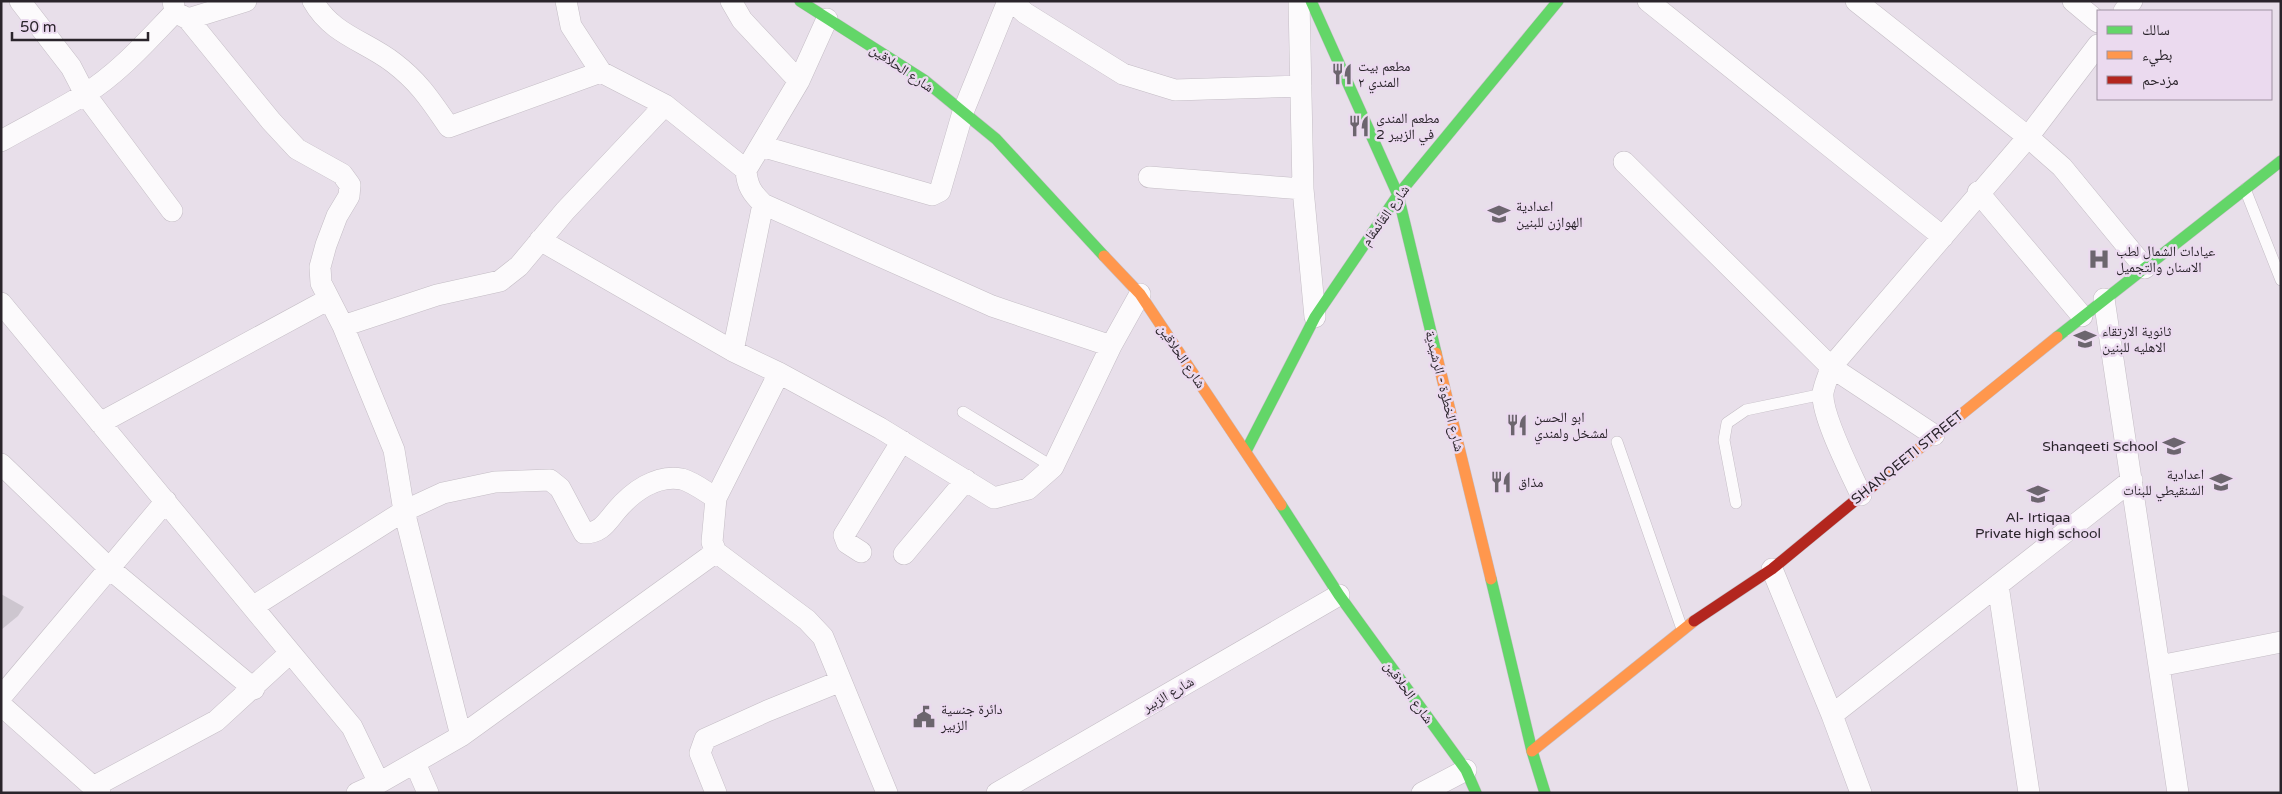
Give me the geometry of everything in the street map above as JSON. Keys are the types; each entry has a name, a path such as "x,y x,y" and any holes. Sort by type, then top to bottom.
{"main road":[{"name":"شارع الحلاقين","path":"800,1 924,80 996,139 1140,294 1246,451 1339,595 1466,770 1476,793"},
{"name":"شارع الخطوة - الرشيدية","path":"1311,1 1398,196 1532,751 1544,793"},
{"name":"شارع القائمقام","path":"1246,451 1315,317 1398,196 1558,1"},
{"name":"SHANQEETI STREET","path":"1532,751 1682,629 1772,569 2082,316 2281,161"}],"street":[{"path":"1,141 85,94 106,79 179,11 246,1"},
{"path":"313,1 321,15 338,30 392,62 419,84 449,127 601,72"},
{"path":"566,1 570,26 601,72 665,105 746,170"},
{"path":"732,1 742,20 799,81"},
{"path":"761,146 932,195 940,191 963,112 1008,1"},
{"path":"1012,1 1025,13 1123,74 1175,90 1301,86"},
{"path":"1299,1 1303,189 1315,317"},
{"path":"1648,1 1943,237"},
{"path":"1856,1 2028,137 2062,167 2145,268"},
{"path":"2073,1 2097,21"},
{"path":"29,4 71,67 85,94 172,211"},
{"path":"179,11 296,149 342,174 350,185 349,196 329,238 320,267 321,283 343,326 394,450 404,511 461,736"},
{"path":"828,19 799,81 746,170 747,185 763,204 992,306 1111,346"},
{"path":"1861,495 1834,436 1823,394 1831,367 1943,237 1978,192 2028,137 2097,46"},
{"path":"343,326 437,295 500,281 519,266 540,240 665,105"},
{"path":"1624,162 1831,367 1934,435"},
{"path":"1149,177 1303,189"},
{"path":"1978,192 2082,316"},
{"path":"733,351 763,204"},
{"path":"540,240 733,351 780,373 902,442 994,498 1028,489 1053,467 1111,346 1140,294"},
{"path":"100,423 329,299"},
{"path":"2104,299 2178,793"},
{"path":"1,303 254,606 290,653 352,727 379,783"},
{"path":"780,373 716,498 712,542 716,552 807,620 823,637 887,793"},
{"path":"861,552 847,543 844,535 902,442"},
{"path":"1,464 110,569 254,689"},
{"path":"254,606 404,511 443,493 496,482 550,480 560,488 584,533 593,533 603,528 618,509 645,485 664,480 683,479 716,498"},
{"path":"904,554 966,480"},
{"path":"1832,715 2132,480"},
{"path":"1,697 166,501"},
{"path":"357,793 379,783 461,736 716,552"},
{"path":"1772,569 1832,715 1861,793"},
{"path":"1998,584 2029,793"},
{"name":"شارع الزبير","path":"997,793 1339,595"},
{"path":"2159,666 2281,642"},
{"path":"1,705 96,790 216,721 254,689 290,653"},
{"path":"716,793 700,753 705,739 759,714 841,681"},
{"path":"415,763 428,793"},
{"path":"1422,793 1466,770"}],"lane":[{"path":"2245,189 2281,280"},
{"path":"1736,503 1724,440 1727,423 1746,410 1823,394"},
{"path":"963,412 1053,467"},
{"path":"1616,442 1682,629"}],"building":[{"path":"1,594 24,607 18,616 1,630"}],"traffic: fast":[{"path":"800,1 924,80 996,139 1104,256"},
{"path":"1311,1 1398,195 1436,353"},
{"path":"1246,451 1315,317 1398,195 1558,1"},
{"path":"2057,337 2281,161"},
{"path":"1281,505 1339,595 1466,770 1476,793"},
{"path":"1491,579 1532,751 1545,793"}],"traffic: slow":[{"path":"1104,256 1140,294 1281,505"},
{"path":"1874,485 2057,337"},
{"path":"1436,353 1491,579"},
{"path":"1532,751 1694,621"}],"traffic: jam":[{"path":"1694,621 1772,569 1874,485"}],"place":[{"name":"مطعم بيت المندي ٢","path":"1342,74"},
{"name":"مطعم المندي 2 في الزبير","path":"1359,126"},
{"name":"اعدادية الهوازن للبنين","path":"1499,214"},
{"name":"عيادات الشمال لطب الاسنان والتجميل","path":"2099,259"},
{"name":"ثانوية الارتقاء الاهليه للبنين","path":"2085,339"},
{"name":"ابو الحسن لمشخل ولمندي","path":"1517,425"},
{"name":"Shanqeeti School","path":"2174,446"},
{"name":"مذاق","path":"1501,482"},
{"name":"اعدادية الشنقيطي للبنات","path":"2221,482"},
{"name":"Al- Irtiqaa Private high school","path":"2038,494"},
{"name":"دائرة جنسية الزبير","path":"924,717"}]}
